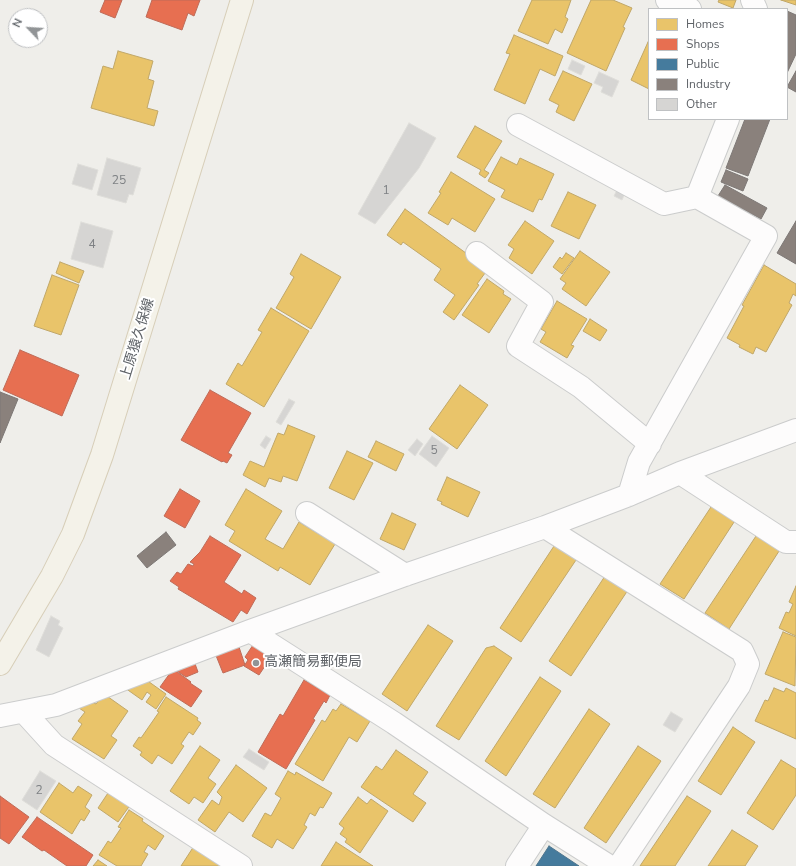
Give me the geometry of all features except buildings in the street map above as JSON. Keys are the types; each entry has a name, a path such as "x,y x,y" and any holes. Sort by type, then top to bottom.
{"main road":[{"name":"上原猿久保線","path":"0,664 23,627 73,534 100,461 242,0"}],"street":[{"path":"667,0 687,8"},
{"path":"697,197 728,120"},
{"path":"518,125 664,204 697,197 766,236 639,462 630,495"},
{"path":"476,253 542,302 518,346 581,387 650,444"},
{"path":"0,716 56,705 250,631 405,575 545,527 630,495 680,473 796,430"},
{"path":"680,473 786,542 796,542"},
{"path":"306,514 405,575"},
{"path":"545,527 742,651 748,664 739,686 619,866"},
{"path":"250,631 394,723 544,825 609,866"},
{"path":"24,712 54,745 241,866"},
{"path":"518,866 544,825"}],"place":[{"name":"高瀬簡易郵便局","path":"256,663"}]}
